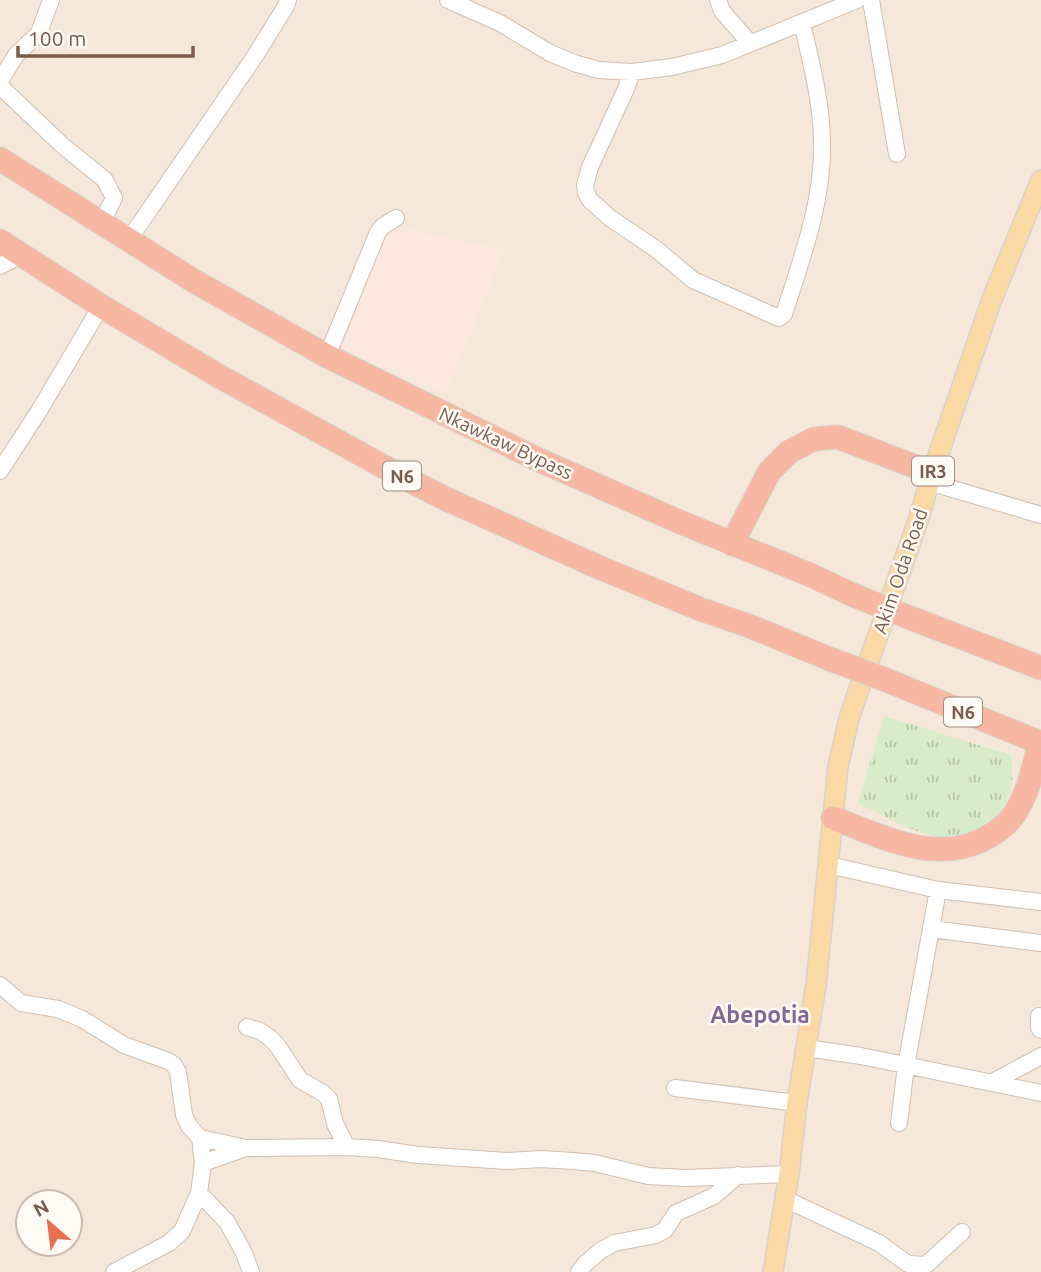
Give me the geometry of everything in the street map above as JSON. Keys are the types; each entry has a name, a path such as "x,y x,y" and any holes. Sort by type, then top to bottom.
{"highway":[{"name":"Nkawkaw Bypass","path":"0,159 194,281 327,356 539,460 853,595 1041,668"},
{"name":"N6","path":"0,241 101,306 217,375 444,498 688,604 1040,743"},
{"path":"732,544 769,472 789,452 814,439 838,437 931,478"},
{"path":"834,818 913,847 947,850 970,846 994,834 1014,815 1028,787 1040,743"}],"main road":[{"name":"Akim Oda Road","path":"834,818 838,766 850,715 992,299 1041,180"},
{"name":"IR3","path":"774,1272 816,985 834,818"}],"street":[{"path":"51,0 39,33 16,55 0,83 62,145 105,180 114,198 101,223"},
{"path":"128,241 255,56 288,0"},
{"path":"448,0 500,23 550,53 577,64 599,70 632,72 672,67 722,55 857,0"},
{"path":"718,0 722,11 750,43"},
{"path":"871,0 897,154"},
{"path":"632,72 590,167 585,186 590,200 693,280 779,318 784,314 802,260 821,173 822,141 818,87 802,23"},
{"path":"327,356 378,232 396,218"},
{"path":"0,266 21,255"},
{"path":"0,471 101,306"},
{"path":"931,478 1041,516"},
{"path":"829,866 938,890 1041,902"},
{"path":"899,1124 906,1066 938,890"},
{"path":"931,929 1041,943"},
{"path":"0,985 21,1003 58,1009 82,1019 124,1045 174,1065 178,1073 184,1115 189,1126 200,1138 246,1148 347,1147 443,1157 573,1161 595,1163 648,1176 685,1178 789,1174"},
{"path":"247,1027 270,1038 300,1080 329,1099 335,1124 347,1147"},
{"path":"806,1048 861,1056 1041,1093"},
{"path":"991,1083 1041,1056"},
{"path":"675,1088 797,1103"},
{"path":"114,1272 169,1243 182,1231 199,1193 203,1163 200,1138"},
{"path":"203,1163 246,1148"},
{"path":"579,1272 584,1264 614,1243 656,1236 665,1230 676,1213 715,1196 738,1175"},
{"path":"199,1193 228,1222 251,1272"},
{"path":"785,1199 879,1243 908,1264 926,1265 962,1232"}],"shaded area":[{"path":"0,0 1041,0 1041,1272 0,1272"},
{"path":"396,227 504,251 445,394 343,348 388,233"}],"green space":[{"path":"884,716 1011,755 1010,790 999,813 976,831 942,837 908,828 858,803"}],"district":[{"name":"Abepotia","path":"760,1014"}]}
